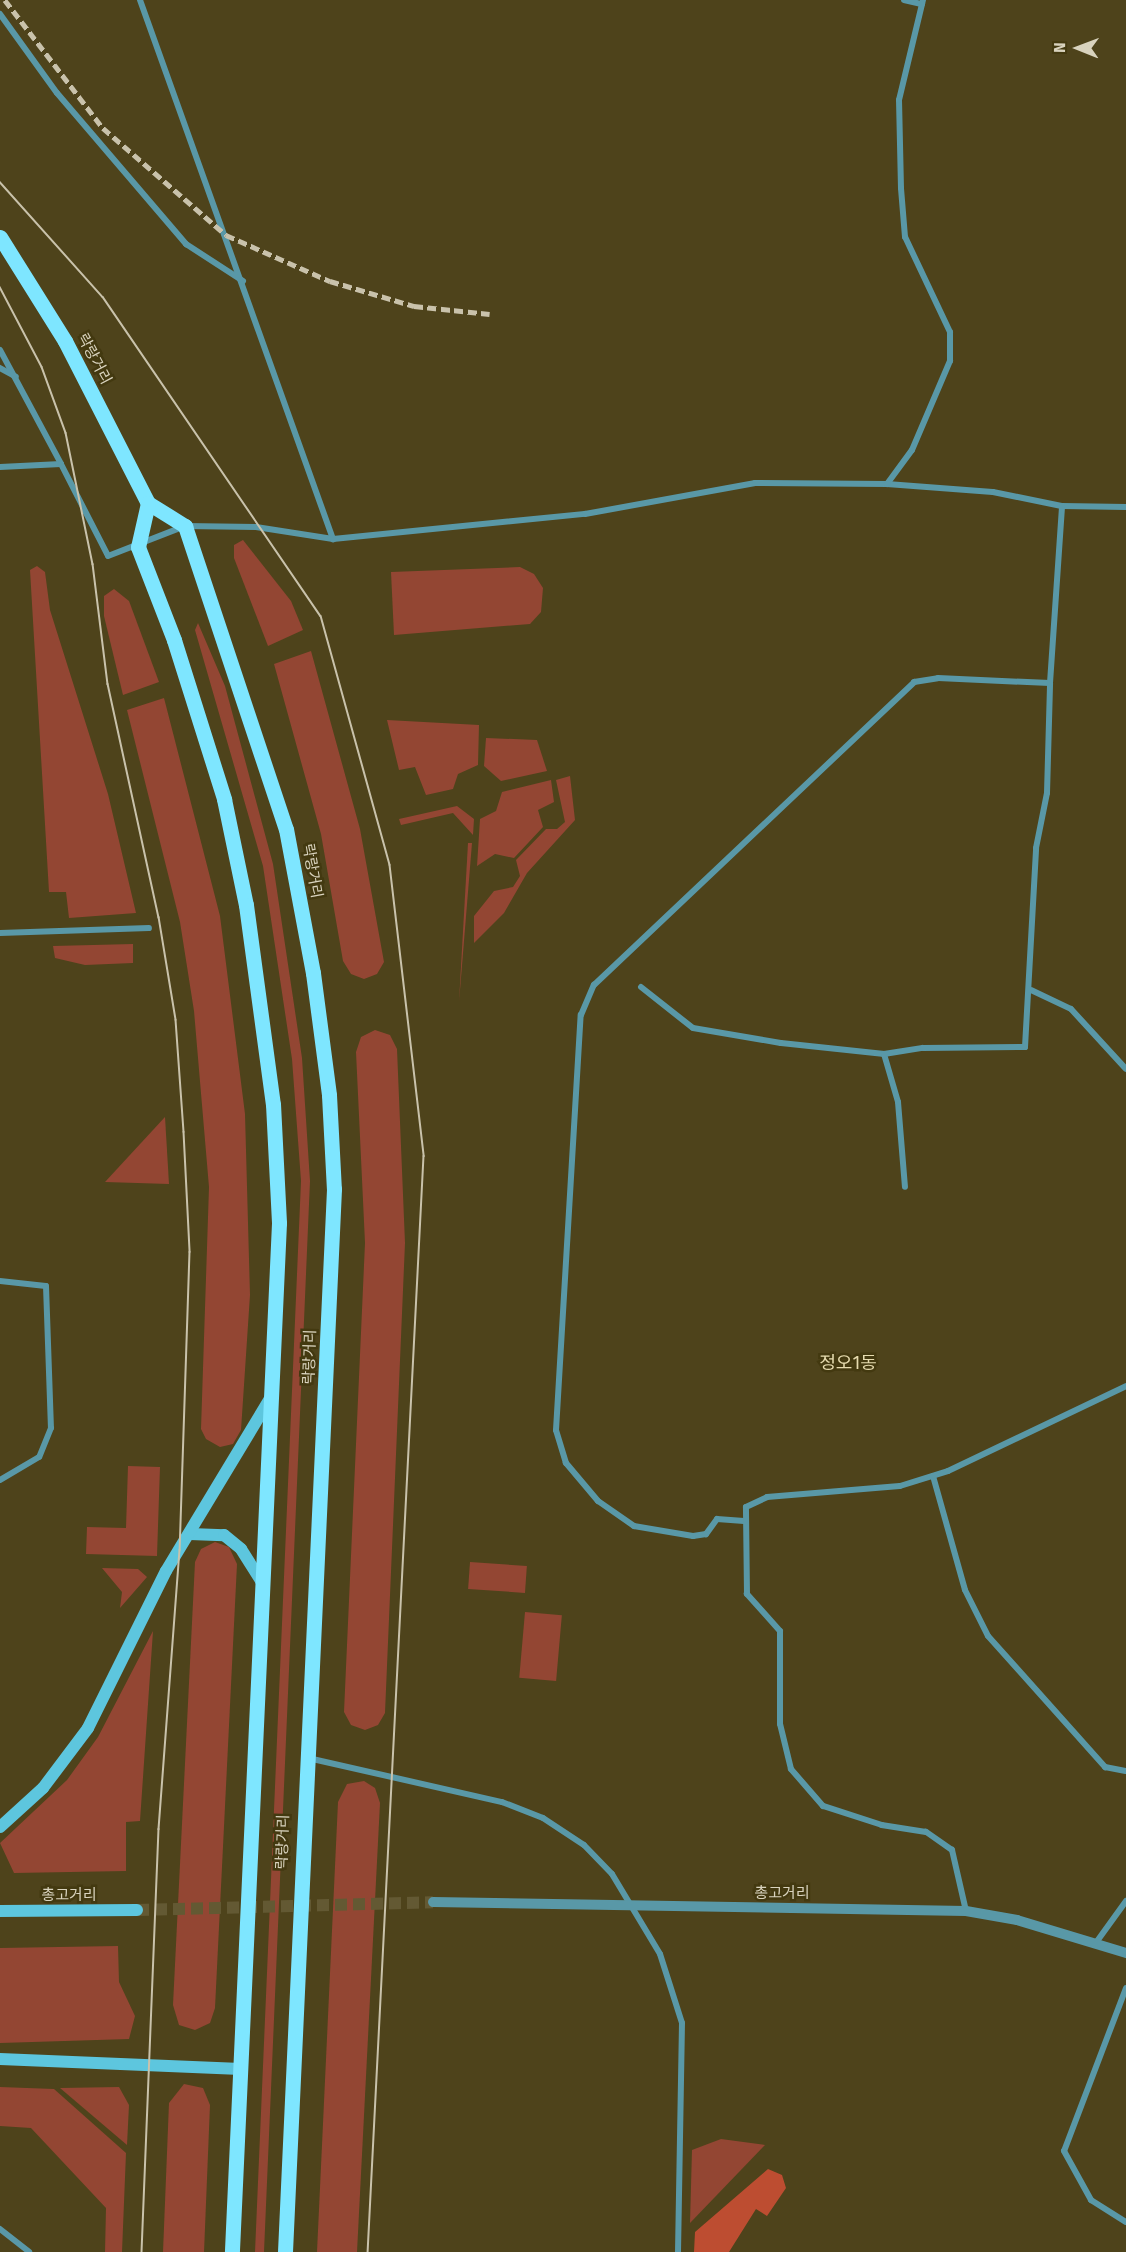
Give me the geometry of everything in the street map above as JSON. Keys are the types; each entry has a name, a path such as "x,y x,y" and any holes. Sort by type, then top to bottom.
{"main road":[{"name":"락랑거리","path":"0,237 65,341 148,503"},
{"path":"185,526 148,503 138,547 174,640 224,799 246,905 273,1104 279,1223 275,1391 262,1584 232,2252"},
{"name":"락랑거리","path":"185,526 286,828 329,1095 334,1189 328,1366 305,1757 285,2252"},
{"path":"0,1827 43,1788 88,1728 190,1534 275,1391"},
{"path":"190,1534 224,1535 241,1549 262,1584"},
{"name":"총고거리","path":"0,1911 137,1910"},
{"path":"0,2059 241,2068"}],"street":[{"path":"140,0 244,281 333,539"},
{"path":"887,484 912,450 950,361 950,332 905,237 901,188 899,100 923,2 904,0"},
{"path":"0,14 57,93 186,244 244,281"},
{"path":"0,350 19,379 61,464 76,502 108,556 138,547 185,526 256,527 333,539 585,514 755,483 887,484 993,492 1062,506 1126,507"},
{"path":"0,368 19,379"},
{"path":"0,467 61,464"},
{"path":"641,987 693,1028 884,1054 924,1048 1026,1047 1062,506"},
{"path":"744,1521 717,1519 706,1534 693,1536 634,1526 598,1501 563,1452 556,1430 581,1015 594,985 914,682 938,678 1050,683"},
{"path":"0,933 148,928"},
{"path":"1031,990 1071,1009 1126,1069"},
{"path":"884,1054 898,1102 905,1187"},
{"path":"0,1281 46,1286 51,1428 39,1457 0,1480"},
{"path":"966,1911 952,1850 926,1832 882,1825 824,1806 791,1769 780,1724 780,1631 747,1594 744,1521 746,1507 767,1497 900,1486 933,1476 1126,1386"},
{"path":"933,1476 965,1590 988,1636 1105,1767 1126,1771"},
{"path":"305,1757 491,1799 543,1818 584,1845 612,1874 660,1954 682,2023 678,2252"},
{"path":"1095,1944 1126,1901"},
{"name":"총고거리","path":"433,1902 631,1908 966,1911 1126,1953"},
{"path":"1126,1988 1064,2151 1091,2200 1126,2222"},
{"path":"0,2229 28,2252"}],"shaded area":[{"path":"243,540 291,601 303,630 268,646 234,558 234,545"},
{"path":"37,566 45,572 50,610 108,794 136,913 69,918 66,892 49,892 30,570"},
{"path":"520,567 534,574 543,588 541,612 530,624 394,635 391,572"},
{"path":"114,589 129,601 159,682 123,695 104,616 104,596"},
{"path":"198,623 225,686 273,864 302,1058 310,1181 264,2252 255,2252 301,1181 292,1059 263,866 195,630"},
{"path":"311,651 360,829 384,962 377,974 364,979 351,974 343,961 321,834 274,664"},
{"path":"164,698 220,916 245,1114 250,1295 241,1430 233,1444 220,1447 206,1439 201,1429 209,1187 194,1011 180,922 127,710"},
{"path":"387,720 479,725 478,765 458,774 453,789 426,795 415,767 399,770"},
{"path":"486,738 537,740 547,771 501,781 484,766"},
{"path":"570,776 575,820 527,873 504,913 474,943 474,916 494,891 513,887 520,876 516,860 546,829 557,829 565,822 556,780"},
{"path":"551,780 554,802 538,810 543,827 514,858 495,854 477,866 480,819 496,811 502,792"},
{"path":"457,806 474,819 473,835 453,813 401,825 399,819"},
{"path":"468,843 472,843 459,1002"},
{"path":"133,944 133,963 85,965 55,958 53,946"},
{"path":"375,1030 390,1035 397,1049 405,1243 385,1713 378,1725 365,1730 351,1725 344,1712 365,1243 356,1052 361,1037"},
{"path":"165,1117 169,1184 105,1182"},
{"path":"128,1466 160,1467 157,1556 86,1554 87,1527 126,1528"},
{"path":"215,1542 229,1547 237,1564 215,2008 210,2023 195,2030 179,2025 173,2005 195,1562 201,1549"},
{"path":"470,1562 527,1566 525,1593 468,1589"},
{"path":"102,1568 138,1569 147,1577 120,1608 122,1592"},
{"path":"525,1612 562,1615 556,1681 519,1678"},
{"path":"153,1631 140,1821 126,1822 126,1871 14,1873 0,1843 67,1780 98,1737"},
{"path":"364,1781 375,1788 380,1803 357,2252 317,2252 338,1802 347,1784"},
{"path":"118,1946 119,1982 135,2016 129,2039 0,2043 0,1948"},
{"path":"184,2084 203,2088 210,2105 204,2252 163,2252 169,2103"},
{"path":"0,2087 54,2089 126,2153 122,2252 105,2252 106,2208 31,2128 0,2126"},
{"path":"119,2087 129,2105 127,2145 60,2088"},
{"path":"721,2139 765,2145 690,2223 692,2150"},
{"path":"768,2169 782,2175 786,2188 767,2216 756,2209 729,2252 694,2252 695,2232"}],"tunnel":[{"path":"137,1910 433,1902"}],"tram line":[{"path":"0,182 103,297 321,616 390,865 424,1156 368,2252"},
{"path":"0,287 42,367 66,433 93,564 108,684 159,917 176,1020 190,1252 180,1550 159,1829 142,2252"}],"railway":[{"path":"5,0 103,128 226,235 330,281 414,306 490,314"}],"district":[{"name":"정오1동","path":"848,1363"}]}
